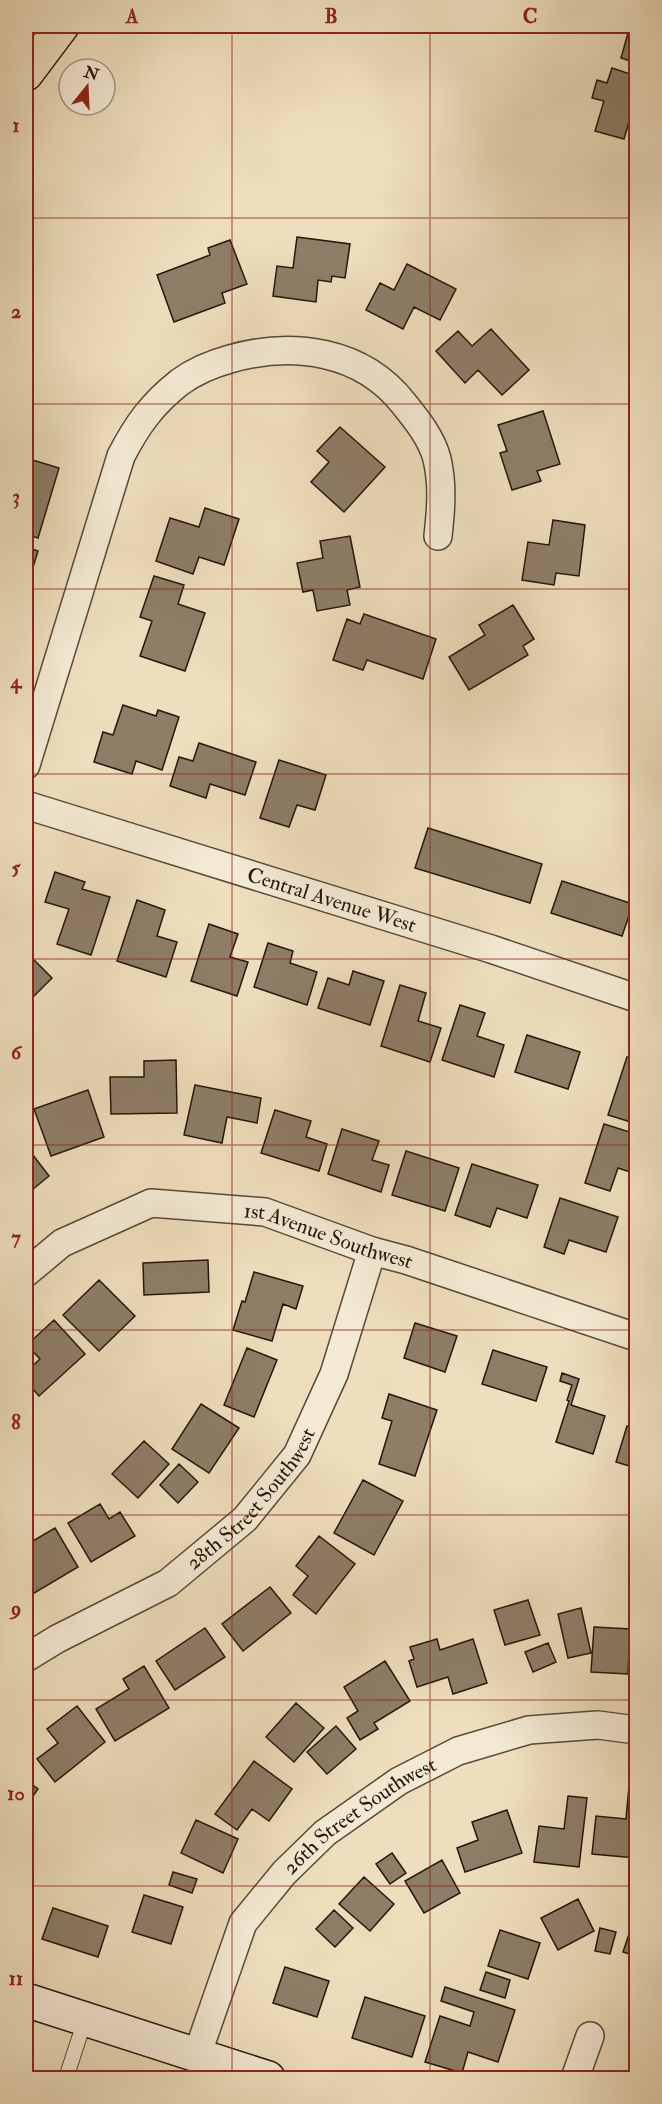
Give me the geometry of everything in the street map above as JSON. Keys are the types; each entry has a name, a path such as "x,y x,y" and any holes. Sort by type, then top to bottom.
{"highway":[{"path":"26,74 62,26"}],"street":[{"path":"26,765 121,456 142,418 180,382 198,371 255,352 303,350 328,354 376,377 396,393 419,422 436,457 442,497 438,536"},
{"name":"Central Avenue West","path":"26,805 491,949 636,998"},
{"name":"1st Avenue Southwest","path":"26,1273 62,1243 151,1203 265,1212 372,1251 406,1260 636,1337"},
{"name":"28th Street Southwest","path":"26,1658 57,1639 168,1583 245,1519 297,1455 334,1374 372,1251"},
{"name":"26th Street Southwest","path":"197,2055 243,1923 284,1873 325,1833 399,1781 458,1751 529,1730 598,1725 636,1730"},
{"path":"26,2000 268,2079"},
{"path":"575,2079 590,2036"}],"lane":[{"path":"66,2079 85,2020"}],"building":[{"path":"630,26 636,26 636,63 621,58"},
{"path":"612,68 636,76 636,110 633,108 624,139 595,131 604,101 592,98 597,80 607,83"},
{"path":"297,237 350,244 345,278 332,276 331,282 318,280 316,302 273,296 277,266 293,268"},
{"path":"230,240 247,284 222,293 225,303 174,322 157,275 210,255 208,248"},
{"path":"407,264 456,289 440,320 414,307 403,329 366,310 380,283 394,290"},
{"path":"491,329 529,370 502,395 478,370 465,383 436,351 458,331 472,346"},
{"path":"543,411 560,464 537,471 541,481 512,490 500,453 507,451 498,425"},
{"path":"340,427 385,467 344,512 311,482 329,462 317,451"},
{"path":"26,458 59,468 38,538 26,534"},
{"path":"205,508 239,519 224,565 199,557 193,574 156,561 170,518 199,527"},
{"path":"553,520 585,525 579,576 556,573 554,585 522,580 528,542 549,545"},
{"path":"350,536 360,587 347,590 350,605 317,611 313,590 303,592 297,563 323,558 320,541"},
{"path":"26,547 38,551 26,590"},
{"path":"154,576 184,585 178,604 205,613 185,671 140,656 152,621 140,617"},
{"path":"513,605 534,639 523,646 528,655 469,690 449,657 485,635 479,625"},
{"path":"364,614 436,639 423,679 367,660 363,670 333,660 347,619 360,624"},
{"path":"123,705 156,716 158,710 179,717 162,770 136,761 132,774 94,762 103,732 113,735"},
{"path":"199,743 256,762 245,795 210,784 206,798 170,786 179,757 193,761"},
{"path":"279,760 326,775 315,810 297,805 289,827 260,818"},
{"path":"428,828 542,864 530,903 415,868"},
{"path":"55,872 85,882 82,889 110,897 91,955 57,944 69,909 45,902"},
{"path":"562,881 633,904 622,936 551,913"},
{"path":"137,900 165,910 157,936 177,942 166,977 117,961"},
{"path":"209,924 238,934 230,957 248,962 237,996 191,981"},
{"path":"268,943 293,951 290,963 317,972 307,1005 254,987"},
{"path":"26,952 52,978 26,1004"},
{"path":"353,971 384,981 370,1025 318,1008 328,978 349,985"},
{"path":"400,985 426,993 418,1021 441,1028 430,1062 381,1046"},
{"path":"460,1005 485,1013 477,1036 504,1045 494,1077 442,1060"},
{"path":"527,1035 580,1052 568,1089 515,1072"},
{"path":"627,1057 636,1060 634,1123 608,1115"},
{"path":"176,1060 177,1113 111,1114 110,1077 144,1077 144,1061"},
{"path":"195,1085 261,1098 257,1123 227,1117 222,1143 184,1135"},
{"path":"88,1090 104,1137 51,1156 34,1109"},
{"path":"275,1110 311,1121 306,1137 327,1144 319,1171 261,1153"},
{"path":"604,1124 636,1134 636,1174 618,1168 610,1191 585,1183"},
{"path":"342,1129 379,1141 372,1160 389,1165 381,1192 328,1174"},
{"path":"26,1146 49,1176 32,1190 26,1181"},
{"path":"406,1151 459,1168 445,1211 392,1195"},
{"path":"472,1164 538,1185 527,1218 497,1208 490,1227 455,1215"},
{"path":"560,1198 618,1217 606,1252 569,1240 564,1254 544,1247"},
{"path":"208,1260 209,1292 144,1295 143,1263"},
{"path":"254,1272 303,1286 296,1309 283,1304 272,1341 233,1330"},
{"path":"99,1280 135,1316 99,1351 63,1315"},
{"path":"54,1320 85,1354 39,1396 26,1381 26,1372 40,1359 27,1345"},
{"path":"415,1323 457,1336 445,1372 404,1358"},
{"path":"247,1348 277,1360 254,1417 224,1405"},
{"path":"493,1350 547,1367 536,1401 482,1384"},
{"path":"562,1373 579,1379 571,1405 605,1416 593,1454 556,1442 572,1385 560,1381"},
{"path":"389,1394 437,1410 415,1476 379,1464 392,1421 382,1418"},
{"path":"201,1404 239,1428 209,1473 172,1449"},
{"path":"627,1426 636,1429 636,1468 616,1462"},
{"path":"144,1441 169,1464 138,1498 112,1474"},
{"path":"179,1464 198,1482 178,1503 160,1485"},
{"path":"363,1480 403,1501 374,1555 334,1533"},
{"path":"100,1504 109,1519 120,1512 135,1536 91,1562 68,1523"},
{"path":"55,1528 78,1567 31,1595 26,1586 26,1545"},
{"path":"319,1536 355,1564 316,1614 293,1595 308,1576 296,1566"},
{"path":"270,1587 291,1613 243,1651 222,1624"},
{"path":"528,1600 540,1635 505,1645 494,1610"},
{"path":"581,1608 591,1653 568,1658 558,1614"},
{"path":"594,1627 630,1629 628,1674 591,1672"},
{"path":"205,1628 225,1657 175,1690 156,1661"},
{"path":"437,1639 440,1650 473,1639 487,1683 453,1694 448,1677 417,1687 409,1661 414,1659 410,1647"},
{"path":"548,1643 556,1662 533,1672 525,1652"},
{"path":"385,1661 410,1701 374,1723 378,1729 360,1740 347,1718 358,1711 344,1687"},
{"path":"144,1666 169,1708 115,1741 96,1709 129,1689 123,1679"},
{"path":"296,1703 324,1728 294,1762 266,1737"},
{"path":"77,1706 105,1742 55,1782 37,1759 58,1743 47,1729"},
{"path":"336,1726 356,1749 327,1774 307,1752"},
{"path":"254,1761 292,1789 269,1821 252,1809 237,1830 215,1814"},
{"path":"26,1780 38,1789 26,1806"},
{"path":"629,1786 636,1787 636,1858 592,1854 596,1816 626,1819"},
{"path":"568,1796 587,1798 579,1867 534,1862 539,1826 564,1829"},
{"path":"507,1810 522,1853 465,1872 457,1848 478,1840 472,1822"},
{"path":"196,1820 238,1839 223,1873 181,1853"},
{"path":"392,1853 406,1873 390,1884 376,1864"},
{"path":"442,1860 460,1893 424,1913 405,1881"},
{"path":"173,1872 197,1879 192,1893 169,1885"},
{"path":"364,1877 394,1904 370,1931 339,1904"},
{"path":"144,1895 183,1907 171,1944 132,1932"},
{"path":"578,1899 594,1931 558,1950 541,1918"},
{"path":"53,1908 108,1926 98,1957 42,1939"},
{"path":"334,1910 353,1928 335,1947 316,1929"},
{"path":"634,1919 636,1920 636,1956 623,1952"},
{"path":"600,1928 616,1932 610,1954 595,1951"},
{"path":"500,1930 540,1943 528,1979 488,1966"},
{"path":"285,1967 329,1981 317,2017 273,2003"},
{"path":"486,1972 510,1980 505,1998 480,1990"},
{"path":"445,1987 515,2010 498,2062 468,2052 462,2073 425,2062 440,2016 470,2026 474,2012 441,2001"},
{"path":"365,1997 425,2016 412,2057 352,2038"}]}
